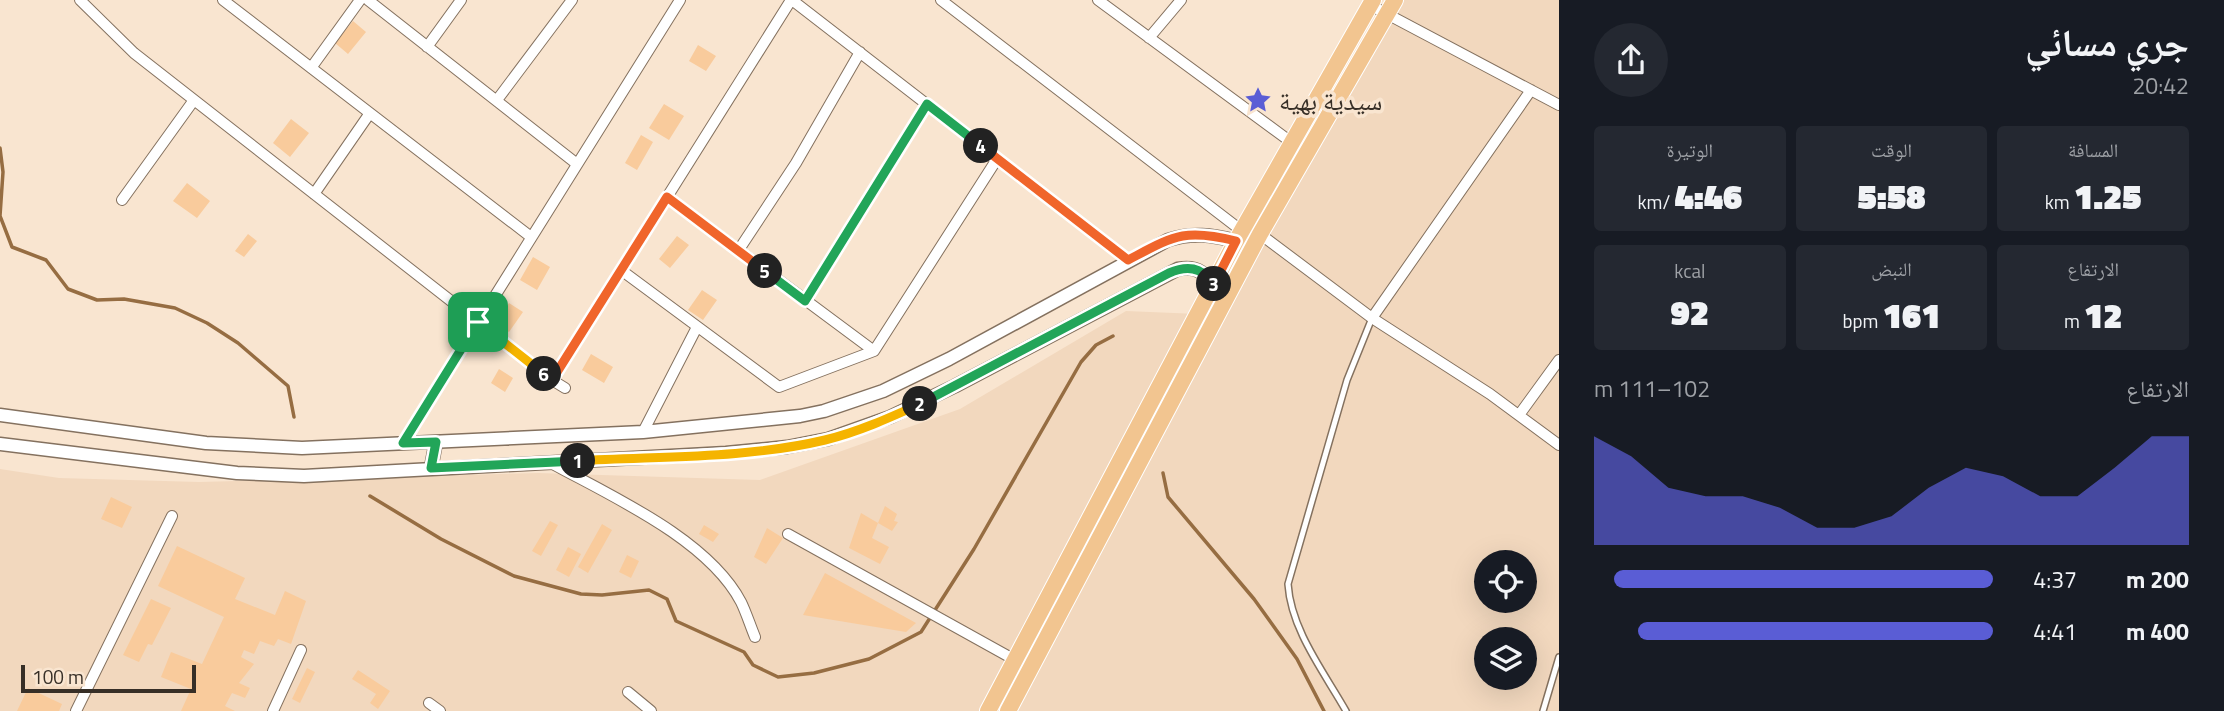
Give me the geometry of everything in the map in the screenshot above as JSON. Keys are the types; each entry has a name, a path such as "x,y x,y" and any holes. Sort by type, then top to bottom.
{"main road":[{"path":"1008,711 1260,234 1395,0"},
{"path":"988,711 1239,236 1372,2"}],"street":[{"path":"80,0 134,53 565,388"},
{"path":"223,0 531,237"},
{"path":"311,68 360,0"},
{"path":"368,0 577,164"},
{"path":"427,47 461,0"},
{"path":"497,100 572,0"},
{"path":"403,443 680,0"},
{"path":"552,380 791,0 1128,260"},
{"path":"941,0 1239,236"},
{"path":"1098,0 1291,142"},
{"path":"1149,38 1181,0"},
{"path":"1372,2 1387,15 1559,105"},
{"path":"738,251 796,163 860,52"},
{"path":"1372,318 1531,90"},
{"path":"122,200 194,100"},
{"path":"805,301 927,104"},
{"path":"314,194 370,113"},
{"path":"621,270 779,387 874,351 998,159"},
{"path":"667,197 874,351"},
{"path":"1260,234 1372,318 1490,394 1559,445"},
{"path":"0,415 242,446 302,448 643,432 800,416 862,399 949,359 1168,240 1186,235 1239,236"},
{"path":"0,444 271,475 344,474 550,463 787,447 828,439 868,426 924,402 1178,269 1203,272 1207,277 1209,293"},
{"path":"643,432 697,327"},
{"path":"1519,415 1559,360"},
{"path":"431,468 436,442"},
{"path":"550,463 675,532 719,572 740,600 755,637"},
{"path":"76,711 172,516"},
{"path":"788,534 1015,660"},
{"path":"273,711 301,650"},
{"path":"628,692 651,711"},
{"path":"429,703 439,711"}],"lane":[{"path":"1346,711 1297,624 1289,603 1288,584 1347,380 1372,318"},
{"path":"1543,711 1559,657"}],"shaded area":[{"path":"1398,0 1559,0 1559,711 0,711 0,469 59,478 199,482 538,473 760,480 960,409 1126,311 1222,315"}],"building":[{"path":"353,21 366,32 348,54 335,43"},
{"path":"698,45 716,56 706,71 689,61"},
{"path":"664,104 684,116 669,140 649,128"},
{"path":"291,119 309,133 290,157 273,143"},
{"path":"641,135 653,142 637,170 625,163"},
{"path":"187,183 210,201 197,218 173,201"},
{"path":"248,234 257,241 244,257 235,251"},
{"path":"677,236 689,245 670,268 659,259"},
{"path":"533,257 550,267 537,290 520,280"},
{"path":"702,290 717,300 703,320 688,310"},
{"path":"509,303 523,312 509,332 495,323"},
{"path":"591,354 613,367 604,383 582,370"},
{"path":"499,369 513,378 505,392 491,383"},
{"path":"111,497 132,507 122,528 101,519"},
{"path":"885,506 897,514 894,521 898,522 892,531 878,523"},
{"path":"861,513 878,523 872,538 889,547 880,564 849,548"},
{"path":"550,521 558,525 541,556 532,551"},
{"path":"602,524 612,530 588,573 578,567"},
{"path":"704,525 719,534 713,542 699,534"},
{"path":"767,528 783,538 766,564 754,557"},
{"path":"177,546 245,578 235,599 275,615 285,591 306,601 291,644 278,639 274,646 260,641 254,654 244,650 241,657 254,664 239,683 250,688 245,698 232,693 225,706 235,711 181,711 191,689 161,677 171,652 202,664 224,617 158,586"},
{"path":"568,547 581,554 569,577 556,570"},
{"path":"627,555 639,561 631,578 619,572"},
{"path":"825,573 916,623 906,632 803,615"},
{"path":"151,599 171,608 152,645 148,644 139,662 123,655"},
{"path":"307,668 315,672 300,703 292,699"},
{"path":"358,670 390,691 378,709 370,703 376,694 352,679"},
{"path":"28,688 62,704 59,711 17,711"}],"waterway":[{"path":"0,148 3,172 0,216 12,247 46,260 68,289 97,300 124,299 175,308 207,323 238,343 288,386 294,417"},
{"path":"370,496 441,539 514,576 581,594 602,595 649,590 667,599 676,621 744,652 753,665 778,677 814,673 869,659 921,632 974,549 1081,362 1096,345 1113,336"},
{"path":"1163,473 1168,497 1254,599 1297,659 1324,711"}],"place":[{"name":"سيدية بهية","path":"1258,100"}],"route":[{"path":"927,104 1128,260 1168,240 1186,235 1204,234 1236,241 1209,293 1210,285 1203,272 1178,269 924,402 868,426 828,439 787,447 726,453 431,468 436,442 403,443 478,322 552,380 667,197 805,301 927,104"}]}
